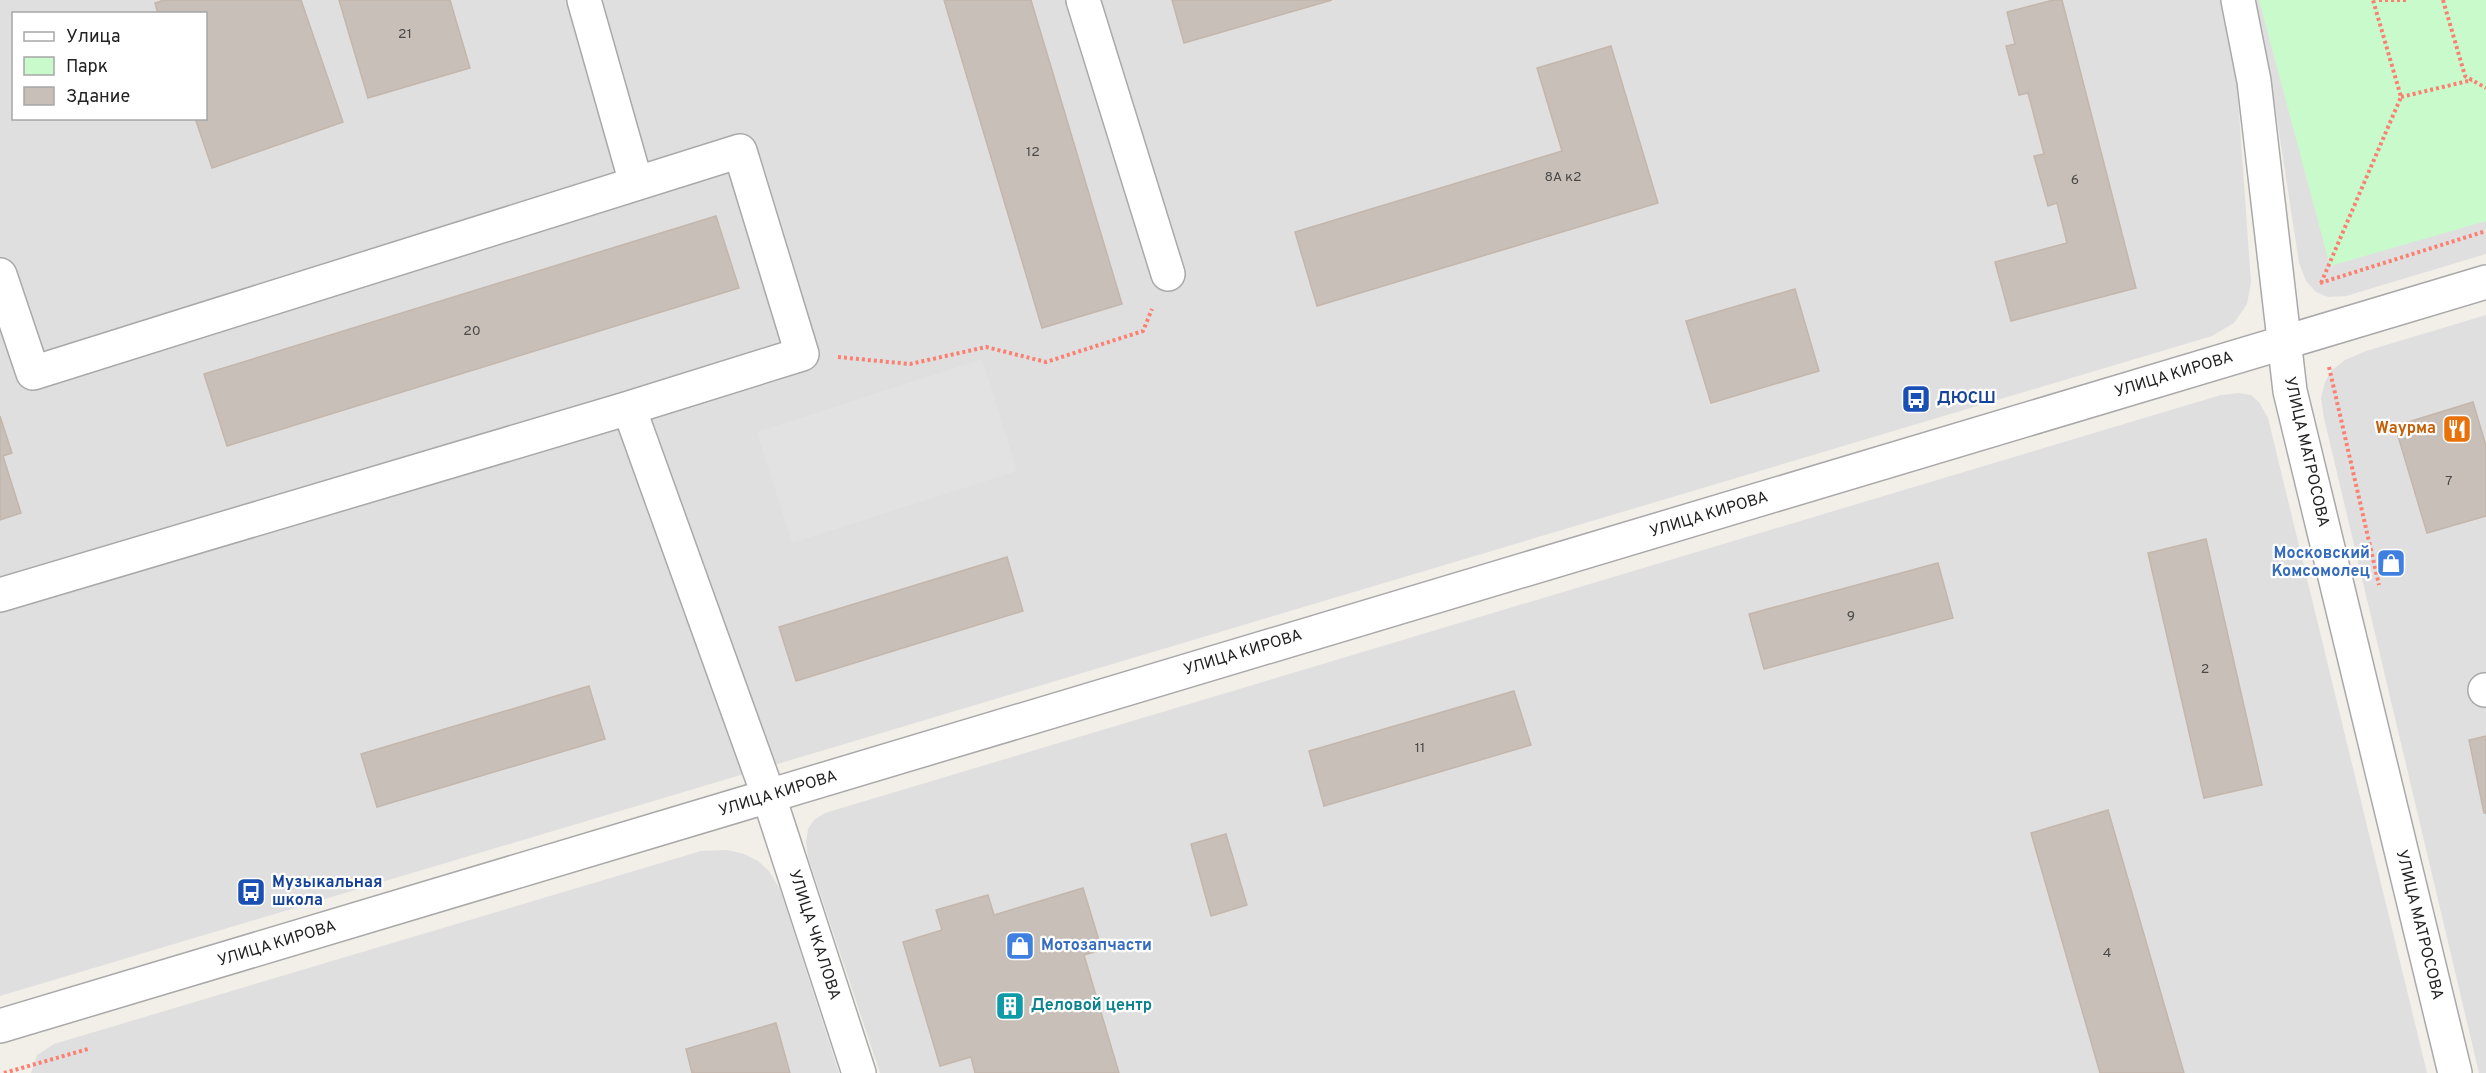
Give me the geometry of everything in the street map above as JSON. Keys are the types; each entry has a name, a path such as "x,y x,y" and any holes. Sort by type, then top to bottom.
{"street":[{"path":"585,0 636,183"},
{"path":"1083,0 1168,274"},
{"name":"УЛИЦА МАТРОСОВА","path":"2238,0 2254,81 2290,392 2455,1073"},
{"path":"0,275 33,373 740,151 802,354 629,408 0,595"},
{"name":"УЛИЦА КИРОВА","path":"0,1026 2486,282"},
{"name":"УЛИЦА ЧКАЛОВА","path":"629,408 769,797 859,1073"}],"path":[{"path":"2321,282 2401,97 2373,0"},
{"path":"2379,0 2406,0"},
{"path":"2443,0 2465,76 2486,88"},
{"path":"2401,97 2472,80"},
{"path":"2311,286 2486,231"},
{"path":"802,354 910,364 986,347 1046,362 1143,331 1168,274"},
{"path":"4,1073 88,1049"}],"shaded area":[{"path":"0,0 2220,0 2237,84 2251,282 2247,304 2234,323 2212,336 0,996"},
{"path":"2255,0 2486,0 2486,254 2346,296 2328,297 2316,292 2306,281 2299,263 2271,80"},
{"path":"2486,315 2486,1073 2479,1073 2321,398 2325,382 2332,370 2345,360 2366,351"},
{"path":"982,359 1017,471 792,543 757,432"},
{"path":"2239,393 2251,395 2259,402 2268,418 2427,1073 880,1073 808,857 806,842 808,829 814,820 825,813 2221,395"},
{"path":"727,850 744,854 758,861 769,871 780,889 839,1073 31,1073 37,1055 54,1044 701,851"}],"green space":[{"path":"2259,0 2486,0 2486,221 2330,266"}],"building":[{"path":"164,0 301,0 343,122 212,168 196,120 207,120 207,12 157,12 155,3"},
{"path":"339,0 450,0 470,68 368,98"},
{"path":"944,0 1031,0 1122,304 1042,328"},
{"path":"1172,0 1332,0 1184,43"},
{"path":"2053,0 2062,0 2136,288 2011,321 1995,262 2067,243 2057,203 2048,206 2034,156 2044,154 2028,93 2019,95 2006,46 2015,44 2007,12"},
{"path":"1611,46 1658,203 1317,306 1295,232 1562,151 1537,68"},
{"path":"716,216 739,288 227,446 204,374"},
{"path":"1795,289 1819,371 1711,403 1686,321"},
{"path":"2473,402 2486,446 2486,516 2427,533 2395,426"},
{"path":"0,416 12,453 3,456 21,513 0,520"},
{"path":"2206,539 2262,785 2204,798 2148,553"},
{"path":"1007,557 1023,611 796,681 779,627"},
{"path":"1938,563 1953,618 1764,669 1749,614"},
{"path":"589,686 605,739 377,807 361,754"},
{"path":"1514,691 1531,745 1324,806 1309,751"},
{"path":"2486,736 2486,813 2484,813 2469,740"},
{"path":"2108,810 2184,1073 2100,1073 2031,833"},
{"path":"1226,834 1247,905 1211,916 1191,844"},
{"name":"Деловой центр","path":"1083,888 1102,950 1084,955 1119,1073 975,1073 971,1057 940,1066 903,942 942,930 936,910 988,895 994,915"},
{"path":"776,1023 790,1073 692,1073 686,1049"}],"place":[{"name":"ДЮСШ","path":"1916,399"},
{"name":"Wаурма","path":"2457,429"},
{"name":"Московский Комсомолец","path":"2391,563"},
{"name":"Музыкальная школа","path":"251,892"},
{"name":"Мотозапчасти","path":"1020,946"},
{"name":"Деловой центр","path":"1010,1006"}]}
